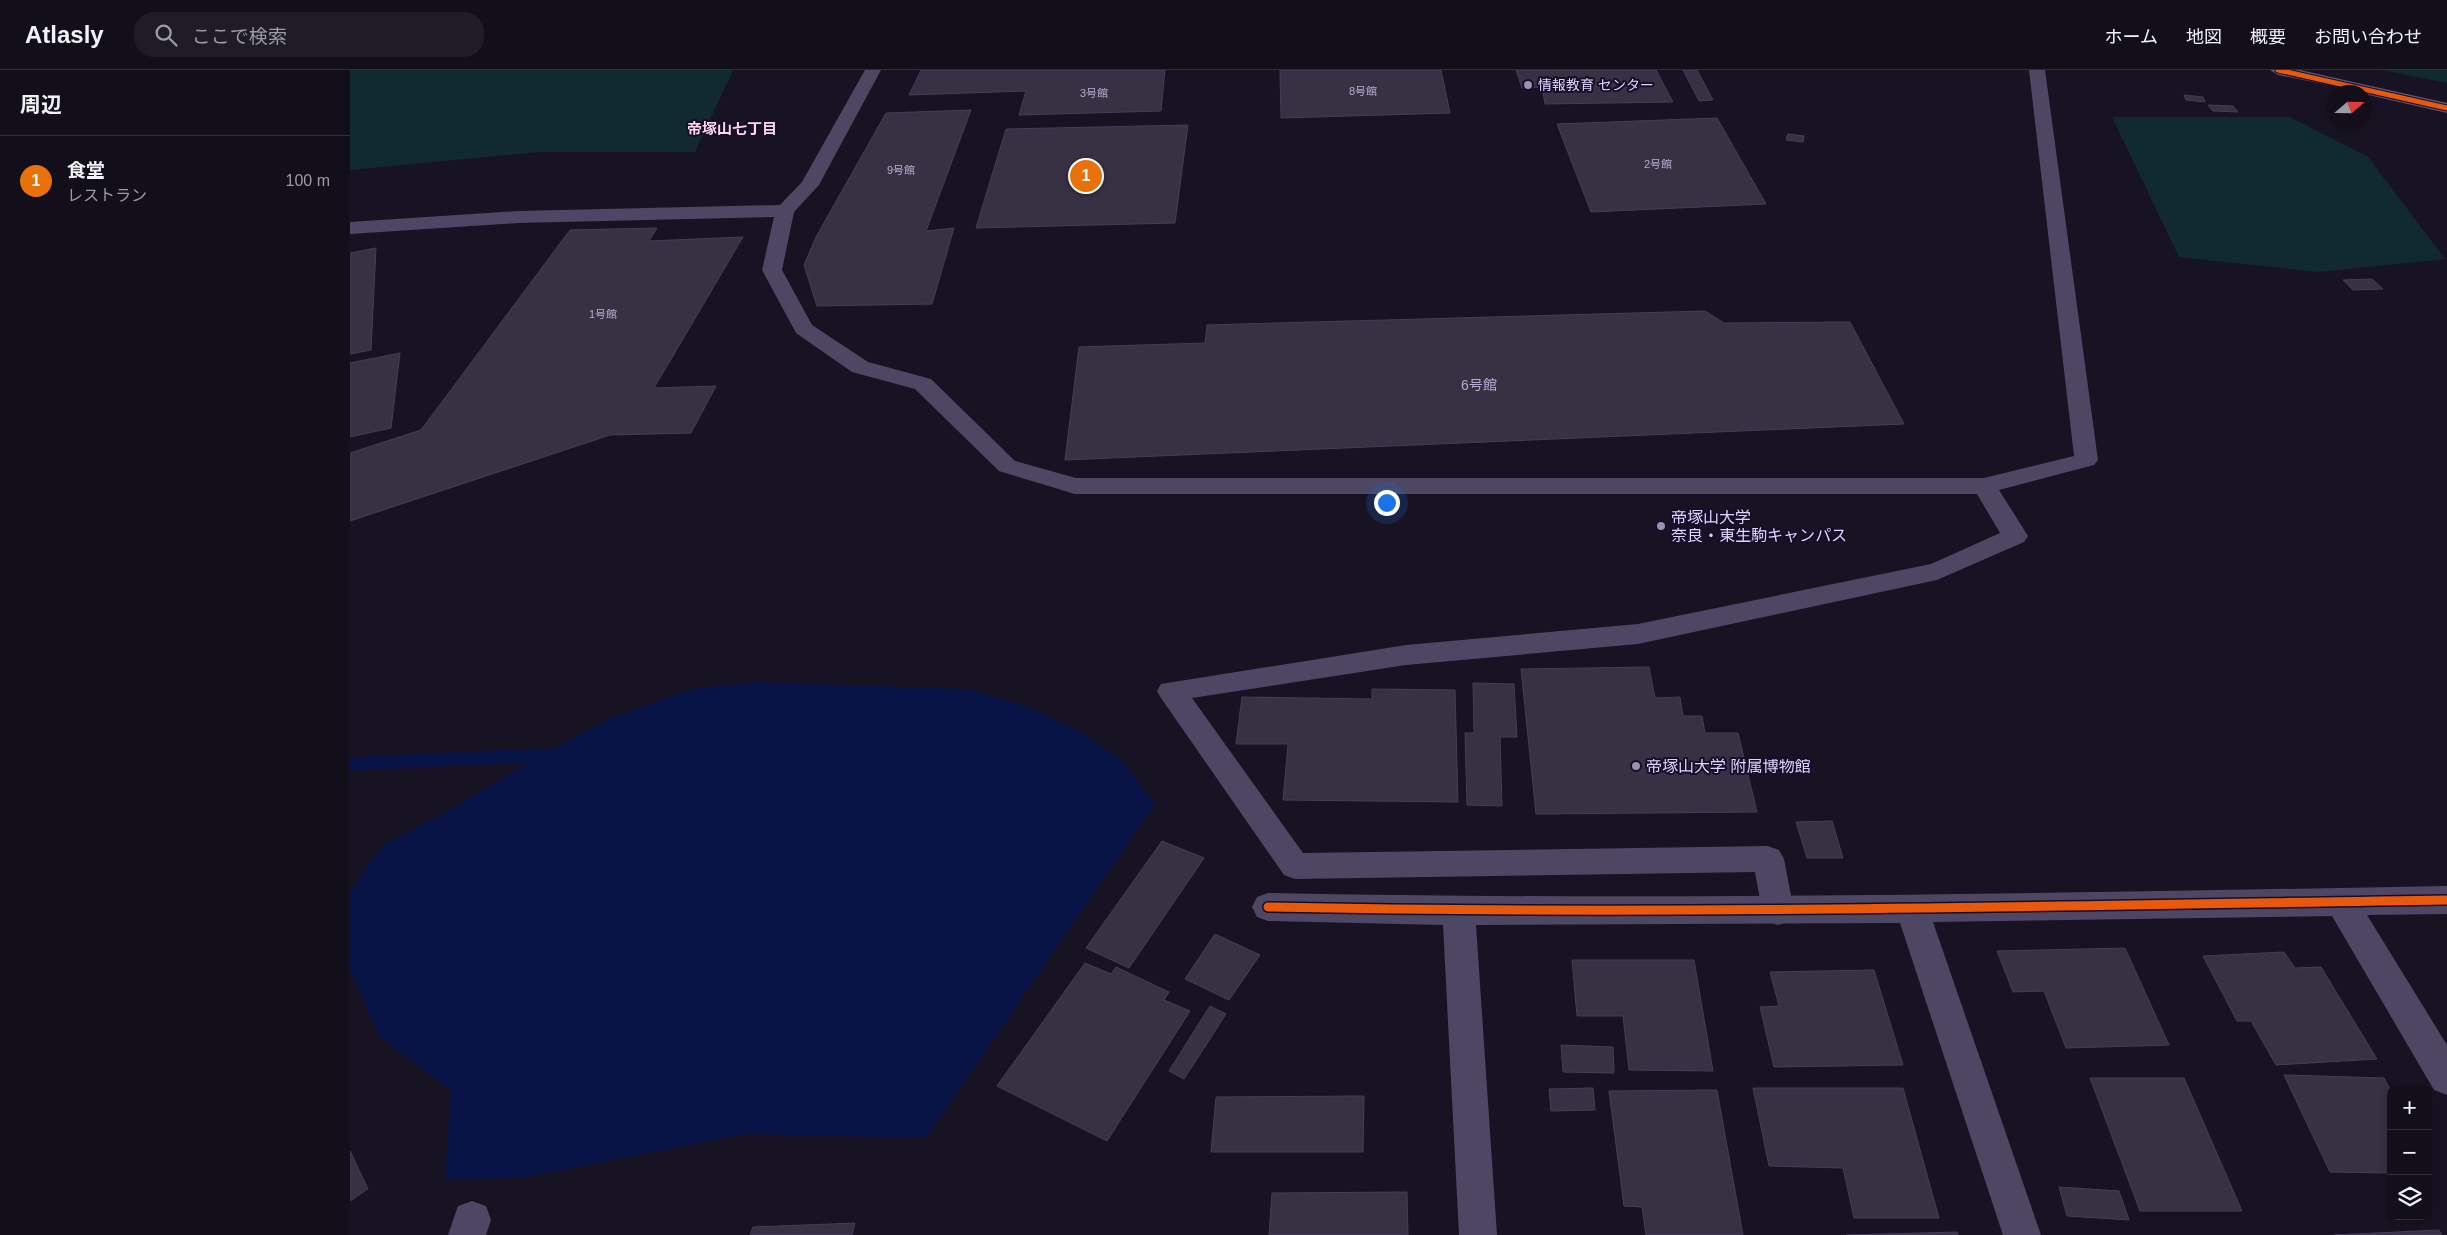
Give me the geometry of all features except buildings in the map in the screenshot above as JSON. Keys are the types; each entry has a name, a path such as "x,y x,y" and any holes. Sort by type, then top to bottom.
{"main road":[{"path":"2278,70 2447,108"}],"street":[{"path":"873,70 810,186 785,212 772,270 803,329 860,367 923,384 1007,466 1075,486 1984,486 2086,460 2038,70"},
{"path":"350,228 518,217 785,212"},
{"path":"1778,911 1768,859 1295,866 1171,691 1406,655 1638,634 1937,571 2015,536 1984,486"},
{"path":"1268,907 1459,911 1778,911 2447,900"},
{"path":"2341,901 2447,1078"},
{"path":"1912,910 2022,1235"},
{"path":"1459,911 1478,1235"}],"green space":[{"path":"350,70 733,70 695,152 539,152 350,170"},
{"path":"2382,70 2447,70 2447,83"},
{"path":"2112,117 2290,117 2368,157 2445,259 2319,272 2179,257"}],"shaded area":[{"path":"753,682 969,689 1031,708 1077,730 1122,760 1155,804 926,1138 746,1134 522,1178 445,1179 451,1091 379,1036 350,970 350,891 383,845 453,808 541,755 613,717 691,689"}],"waterway":[{"path":"350,764 541,755"}],"cycle path":[{"path":"2278,70 2447,108"},
{"path":"1268,907 1459,911 1778,911 2447,900"}],"place":[{"name":"情報教育 センター","path":"1528,85"},
{"name":"食堂","path":"1086,176"},
{"name":"帝塚山大学 奈良・東生駒キャンパス","path":"1661,526"},
{"name":"帝塚山大学 附属博物館","path":"1636,766"}],"district":[{"name":"帝塚山七丁目","path":"732,129"}]}
